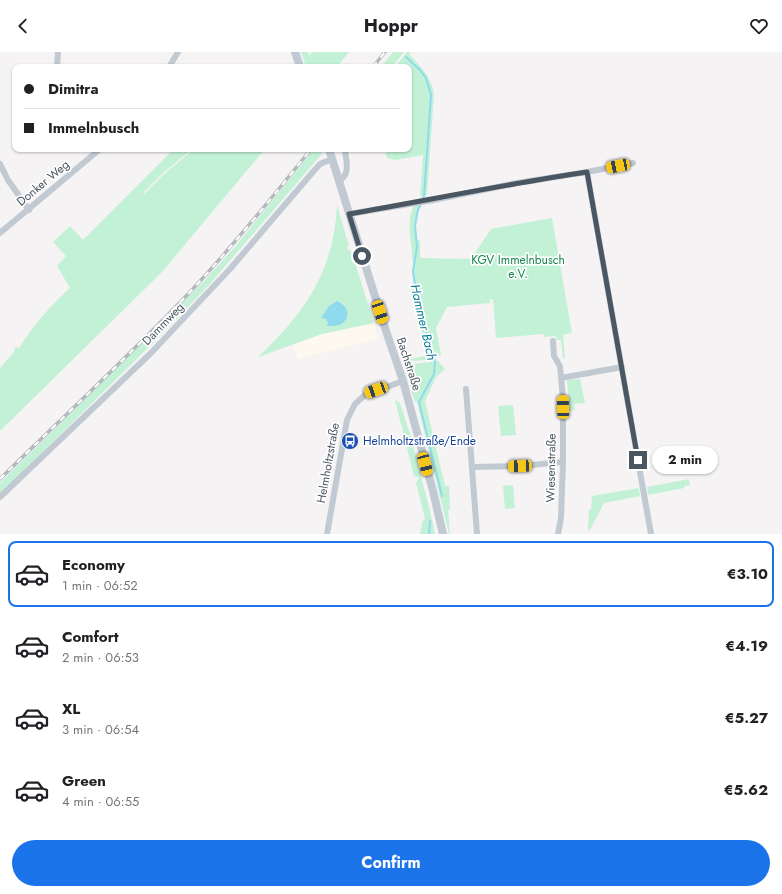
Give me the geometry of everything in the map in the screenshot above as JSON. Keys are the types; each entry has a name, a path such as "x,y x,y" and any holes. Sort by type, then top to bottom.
{"street":[{"path":"57,64 58,52"},
{"path":"170,64 178,52"},
{"path":"295,52 299,64"},
{"name":"Donker Weg","path":"0,233 97,152"},
{"name":"Bachstraße","path":"330,152 403,381 433,491 443,534"},
{"path":"339,181 344,178 347,172 345,152"},
{"name":"Dammweg","path":"0,497 151,353 230,269 320,164 332,159"},
{"path":"349,214 434,200 517,183 633,163"},
{"path":"0,164 8,180 29,210"},
{"path":"587,172 651,534"},
{"name":"Wiesenstraße","path":"554,341 554,356 560,366 561,378 563,462 561,518 558,534"},
{"path":"561,378 622,367"},
{"name":"Helmholtzstraße","path":"327,534 347,420 355,404 365,395 403,381"},
{"path":"466,389 477,534"},
{"path":"472,467 520,466 563,462"}],"shaded area":[{"path":"374,323 378,339 298,359 293,344 322,334"}],"green space":[{"path":"301,52 308,52 309,56 312,52 349,52 339,64 305,64"},
{"path":"393,52 404,52 394,64 383,64"},
{"path":"407,52 411,52 409,54 425,72 433,88 434,94 427,195 420,196 423,155 395,160 387,158 386,152 412,152 412,64 397,64"},
{"path":"171,152 188,152 162,174 143,193 144,194 163,175 190,152 262,152 162,272 0,431 0,368 14,352 15,347 19,348 42,316 70,288 57,266 66,256 53,242 70,226 83,240"},
{"path":"311,152 322,152 321,155 209,285 162,334 0,494 0,483 204,281 235,247"},
{"path":"337,205 349,246 347,247 348,250 350,250 355,263 374,323 322,334 258,357 290,324 314,289 330,250 335,229","holes":["337,301 345,305 327,326 328,323 326,319"]},
{"name":"KGV Immelnbusch e.V.","path":"422,205 418,213 416,226 416,240 420,240 420,258 471,259 491,229 552,218 572,333 563,335 565,359 563,359 561,340 556,340 556,336 544,337 544,334 496,338 493,300 490,299 490,303 447,307 436,328 441,355 429,360 404,361 402,354 409,352 411,359 428,355 412,289 415,288 412,273 414,261 412,261 410,215 414,206"},
{"path":"438,361 445,369 436,377 425,401 445,486 449,486 450,510 448,510 450,534 417,402 415,402 403,365"},
{"path":"580,379 585,403 574,404 575,410 570,411 567,382 568,380"},
{"path":"395,400 400,403 410,434 435,534 420,534 422,523 425,518 416,483 419,478 414,476"},
{"path":"513,405 516,435 501,436 498,406"},
{"path":"689,479 690,485 684,486 684,488 648,495 647,487"},
{"path":"513,485 515,508 505,509 503,486"},
{"path":"639,488 640,496 604,503 590,530 588,529 589,510 591,510 592,496"}],"water":[{"path":"337,301 343,304 347,310 346,320 335,326 327,326 328,323 326,319 321,318 329,306"}],"waterway":[{"name":"Hammer Bach","path":"406,57 426,78 431,95 424,196 422,200"},
{"name":"Hammer Bach","path":"421,204 418,209 415,226 417,247 413,271 417,298 435,363 434,374 419,402 442,496"},
{"name":"Hammer Bach","path":"429,534 430,521"}],"railway":[{"path":"375,64 385,52"},
{"path":"0,479 120,363 190,292 252,222 309,152"}],"place":[{"name":"Helmholtzstraße/Ende","path":"350,441"}],"route":[{"path":"362,256 349,214 434,200 517,183 587,172 638,460"}]}
